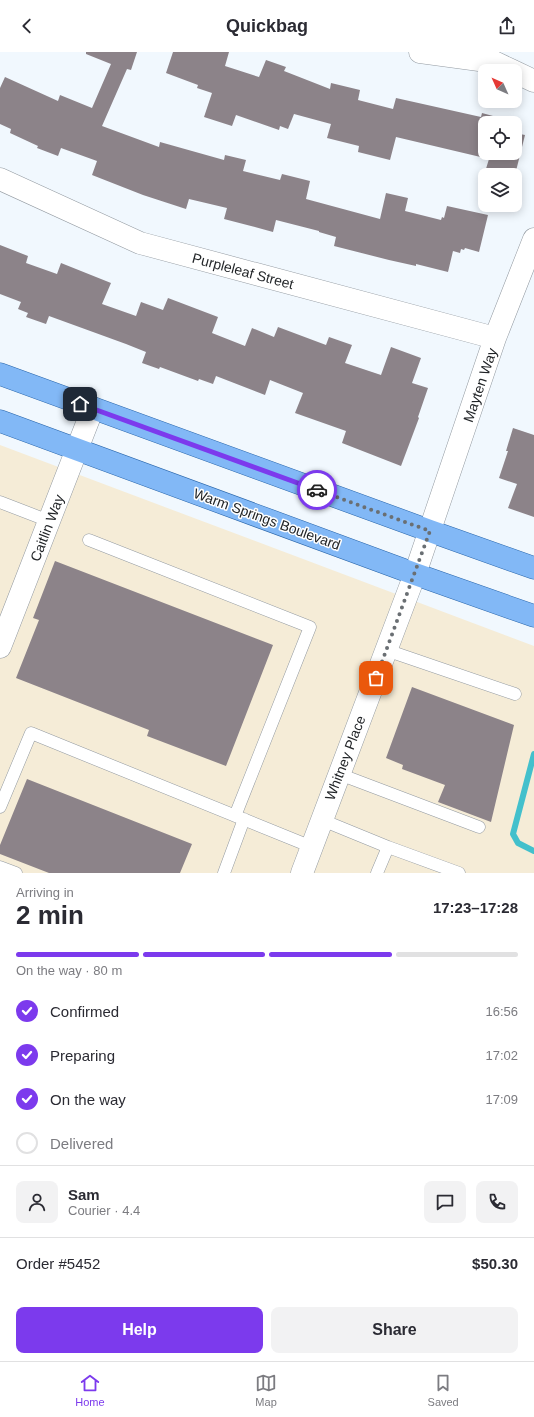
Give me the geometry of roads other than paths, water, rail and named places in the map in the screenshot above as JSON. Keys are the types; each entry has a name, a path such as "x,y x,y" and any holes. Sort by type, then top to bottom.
{"main road":[{"path":"0,374 534,568"},
{"name":"Warm Springs Boulevard","path":"0,420 415,574 534,616"}],"street":[{"path":"420,52 494,62 498,64"},
{"path":"522,75 534,80"},
{"name":"Purpleleaf Street","path":"0,179 140,243 496,338"},
{"name":"Mayten Way","path":"430,531 496,338 534,240"},
{"name":"Caitlin Way","path":"0,647 93,408"},
{"name":"Whitney Place","path":"302,873 430,531"}],"lane":[{"path":"0,502 49,521"},
{"path":"89,540 310,627 240,818 224,873"},
{"path":"386,650 516,694"},
{"path":"0,807 31,733 312,847"},
{"path":"339,774 479,827"},
{"path":"322,820 388,847 459,873"},
{"path":"377,873 388,847"},
{"path":"0,867 16,873"}],"waterway":[{"path":"534,754 513,834 518,843 534,851"}]}
